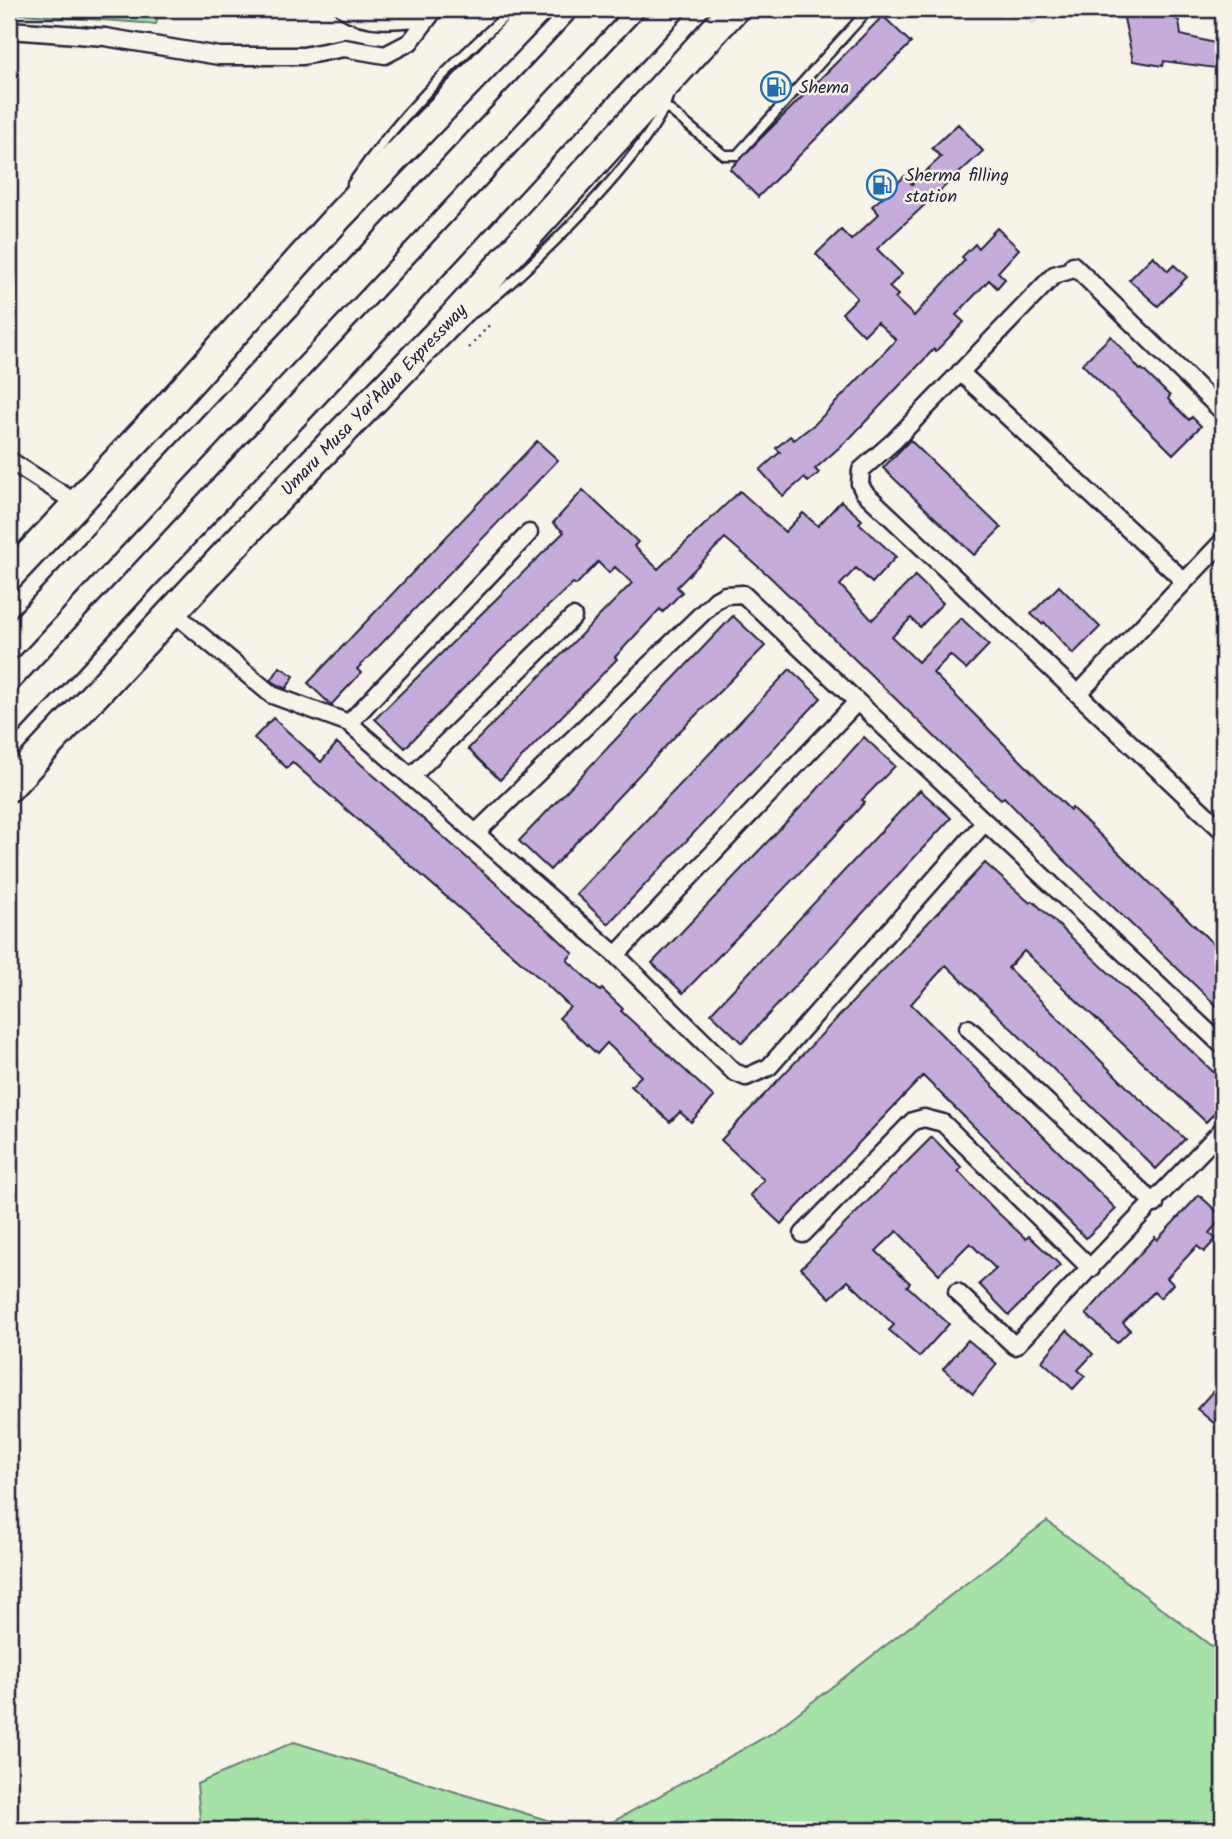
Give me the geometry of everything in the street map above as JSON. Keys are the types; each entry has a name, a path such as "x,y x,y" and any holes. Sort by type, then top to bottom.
{"highway":[{"path":"9,576 164,411 340,215 538,9"},
{"path":"9,645 604,9"},
{"path":"9,721 670,9"},
{"name":"Umaru Musa Yar'Adua Expressway","path":"9,787 448,323 625,124 672,78 734,9"}],"street":[{"path":"344,9 354,15 394,21 431,13"},
{"path":"9,30 105,37 219,56 303,56 344,48 385,55 410,42 431,13"},
{"path":"1223,412 1073,265 1070,270 1054,275 895,440 862,470 860,484 864,492 1079,692 1223,831"},
{"path":"960,372 1184,581"},
{"path":"9,460 76,503"},
{"path":"349,723 529,533"},
{"path":"1079,692 1223,541"},
{"path":"477,832 716,600 725,595 743,594 1223,1046"},
{"path":"173,612 272,695 349,723 616,955 734,1072 746,1077 768,1068 985,822"},
{"path":"411,776 573,617"},
{"path":"616,955 856,703"},
{"path":"968,1028 1155,1204"},
{"path":"803,1234 913,1121 933,1119 943,1124 1091,1269"},
{"path":"957,1292 1015,1346 1155,1204 1223,1129"}],"lane":[{"path":"340,215 352,184 396,125 467,50 513,9"},
{"path":"666,107 724,155 737,155 869,9"},
{"path":"448,323 463,319 492,300 541,256 606,185 666,107 672,78"}],"path":[{"path":"469,348 491,323"}],"shaded area":[{"path":"1013,9 1049,9 1033,26"}],"green space":[{"path":"9,9 160,9 156,24 9,13"},
{"path":"1047,1521 1223,1655 1223,1830 598,1830 772,1733"},
{"path":"294,1742 579,1830 201,1830 197,1784"}],"building":[{"path":"1122,9 1153,9 1154,13 1168,13 1179,21 1181,35 1219,44 1215,68 1164,61 1163,66 1133,61"},
{"path":"883,16 911,43 758,197 730,169"},
{"path":"958,124 983,151 877,249 902,274 889,287 898,295 895,298 914,316 965,260 962,257 975,244 978,248 997,228 1019,249 998,272 1005,279 997,288 989,280 956,315 964,322 936,351 934,349 851,437 815,469 819,473 808,482 804,478 783,496 760,470 780,452 776,448 790,436 794,440 816,423 896,340 877,322 864,335 842,313 857,298 816,254 841,230 851,240 879,214 872,206 883,197 879,193 891,181 895,185 905,176 912,184 941,157 932,148"},
{"path":"1153,256 1168,271 1174,265 1187,277 1158,306 1129,280"},
{"path":"1111,336 1140,370 1170,396 1168,399 1189,420 1192,417 1201,426 1173,454 1082,364"},
{"path":"910,440 1001,528 974,555 883,468"},
{"path":"537,441 558,460 357,669 361,673 331,705 308,683"},
{"path":"583,490 638,542 634,546 658,569 740,491 785,532 803,513 818,526 841,501 862,520 859,523 896,557 872,583 856,568 840,585 872,620 915,576 943,603 920,627 911,618 892,637 918,662 961,618 989,645 966,669 950,655 933,673 1070,810 1072,808 1223,953 1223,1012 1062,858 1004,797 1001,799 970,771 768,575 725,538 677,587 682,592 663,612 660,609 615,657 617,659 500,780 468,749 632,583 615,567 609,573 598,562 576,585 573,583 499,652 405,748 375,719 564,532 553,523"},
{"path":"1059,586 1100,627 1073,654 1044,622 1042,624 1031,614"},
{"path":"733,616 765,646 679,732 550,870 519,841"},
{"path":"280,667 294,676 286,689 271,681"},
{"path":"790,669 821,698 608,924 576,894"},
{"path":"273,718 321,762 337,743 552,933 573,953 567,960 600,991 602,989 623,1009 621,1011 714,1097 691,1122 680,1112 670,1122 631,1086 641,1076 607,1043 597,1054 559,1018 570,1007 545,983 292,762 287,768 254,738"},
{"path":"864,737 895,766 862,800 865,802 833,838 683,993 652,963"},
{"path":"920,790 951,818 742,1043 711,1013"},
{"path":"985,863 1030,903 1033,901 1223,1081 1223,1104 1206,1122 1024,951 1008,968 1133,1093 1185,1139 1156,1169 946,965 911,1004 1116,1209 1086,1238 923,1076 781,1224 750,1195 764,1180 721,1140"},
{"path":"932,1137 962,1168 958,1171 995,1210 1026,1239 1029,1236 1060,1265 1009,1315 979,1284 996,1269 970,1243 939,1274 897,1231 876,1251 910,1283 907,1286 949,1324 919,1357 889,1330 894,1325 848,1281 830,1298 801,1268"},
{"path":"1199,1195 1223,1217 1209,1233 1216,1239 1204,1252 1197,1246 1167,1278 1173,1284 1160,1298 1154,1292 1123,1323 1130,1330 1117,1343 1086,1314 1155,1237 1157,1240"},
{"path":"1067,1330 1093,1354 1078,1370 1085,1376 1073,1389 1042,1361"},
{"path":"968,1340 997,1364 973,1394 943,1369"},
{"path":"1213,1391 1223,1399 1223,1415 1215,1424 1197,1409"}],"place":[{"name":"Shema","path":"776,87"},
{"name":"Sherma filling station","path":"882,185"}]}
